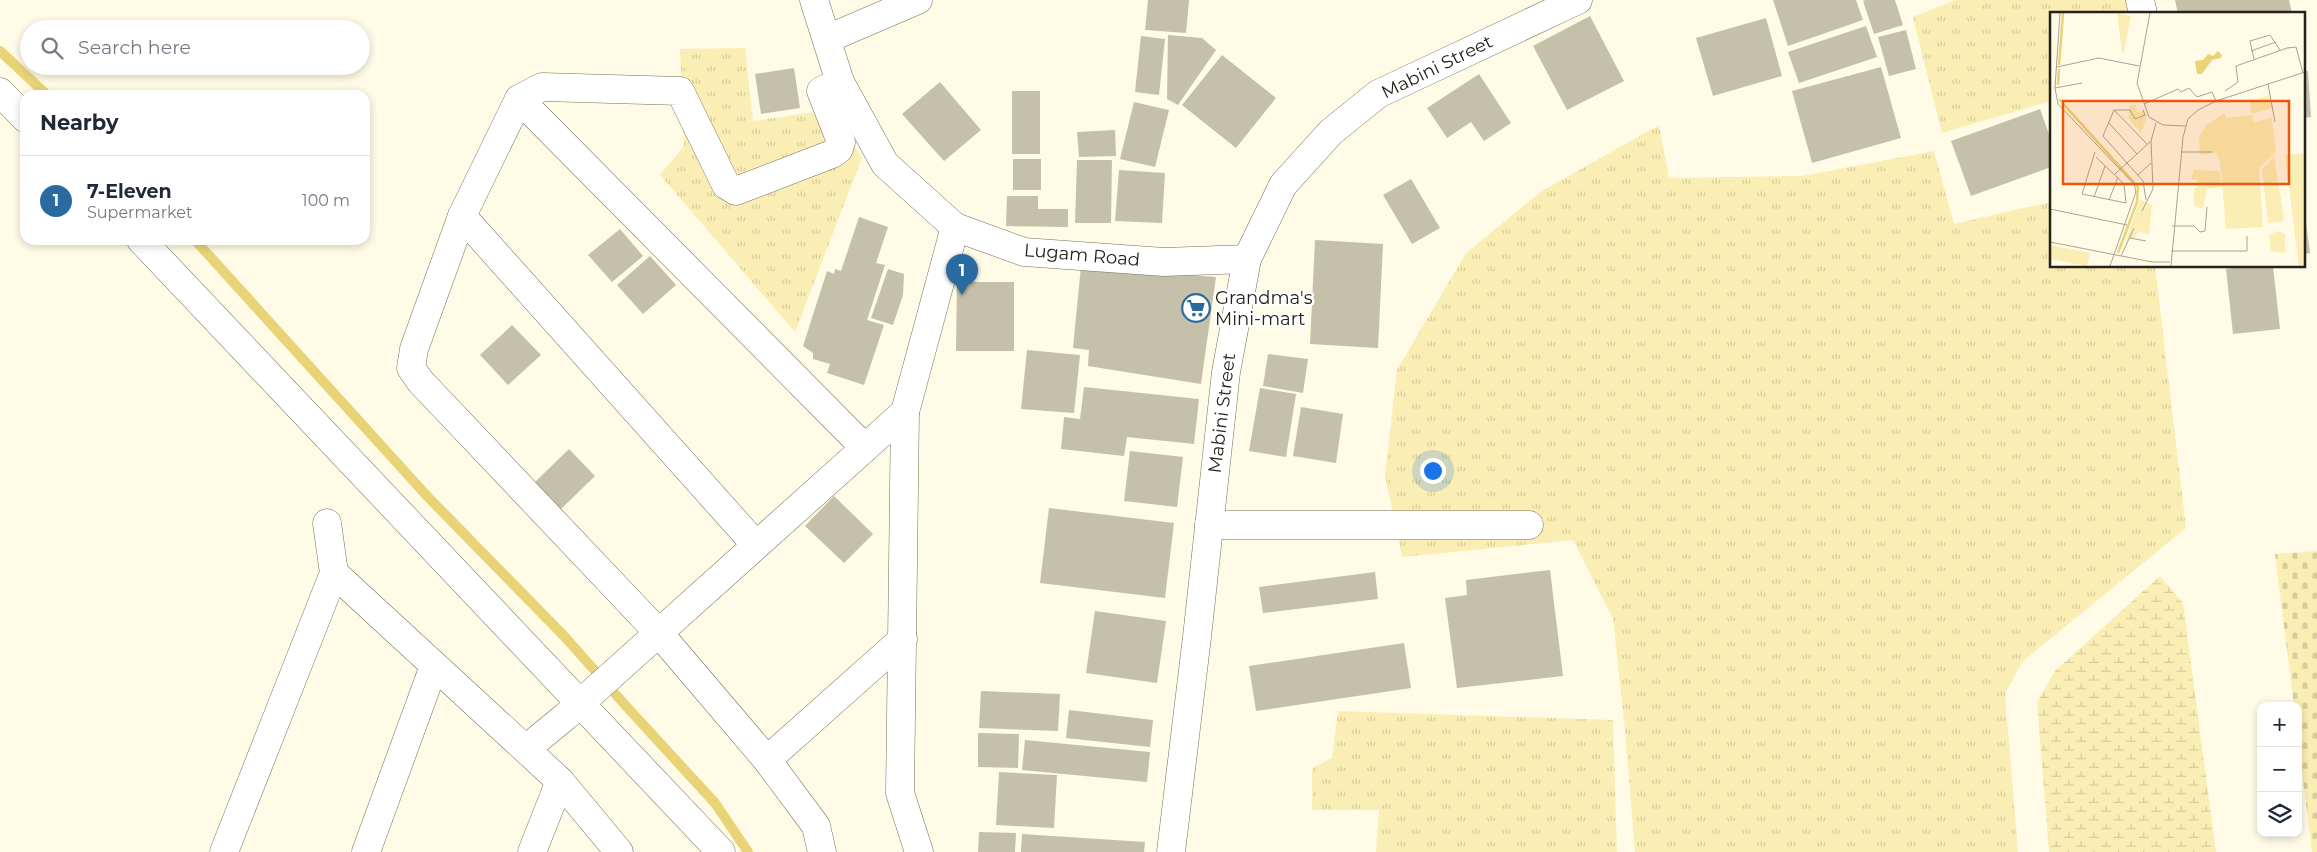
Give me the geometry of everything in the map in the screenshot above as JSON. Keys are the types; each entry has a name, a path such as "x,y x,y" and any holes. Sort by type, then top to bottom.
{"street":[{"name":"Lugam Road","path":"814,0 840,82 885,164 955,227 1024,252 1164,262 1247,259"},
{"path":"827,39 918,0"},
{"name":"Mabini Street","path":"1171,852 1198,637 1226,372 1247,259 1283,185 1331,132 1378,94 1572,1"},
{"path":"822,852 816,826 767,760 658,632 420,381 410,368 414,349 462,216 519,99 542,87 680,91 726,185 736,191 832,154 839,149 841,142 821,91 840,82"},
{"path":"0,92 20,113"},
{"path":"519,99 864,448"},
{"path":"462,216 756,545"},
{"path":"919,852 900,793 905,412 955,227"},
{"path":"146,245 594,689 721,852"},
{"path":"527,748 905,412"},
{"path":"224,852 334,573 327,523"},
{"path":"1209,525 1529,525"},
{"path":"334,573 434,666 527,748 560,781 619,852"},
{"path":"767,760 903,639"},
{"path":"366,852 434,666"},
{"path":"532,852 560,781"}],"green space":[{"path":"1955,0 2128,0 2131,12 2050,12 2050,101 1942,133 1913,17"},
{"path":"745,48 753,121 829,110 862,158 795,332 660,175 684,146 680,49"},
{"path":"1659,125 1669,178 1802,176 1934,151 1954,224 2050,202 2050,268 2155,268 2186,528 2022,662 2005,694 2018,852 1635,852 1625,730 1613,619 1573,540 1402,557 1385,475 1397,370 1466,253 1542,191"},
{"path":"2317,551 2317,852 2312,852 2302,773 2302,702 2294,702 2275,554"},
{"path":"2160,576 2183,603 2216,852 2049,852 2037,702 2055,671"},
{"path":"1338,711 1613,720 1617,852 1376,852 1379,810 1312,810 1312,768 1332,758"}],"building":[{"path":"1148,0 1189,0 1186,33 1145,30"},
{"path":"1773,0 1856,0 1863,20 1788,46"},
{"path":"1895,0 1903,25 1874,34 1863,1"},
{"path":"2175,0 2289,0 2292,12 2178,12"},
{"path":"1590,16 1624,81 1567,110 1533,46"},
{"path":"1766,18 1782,76 1713,96 1696,38"},
{"path":"1866,26 1877,57 1799,83 1788,52"},
{"path":"1906,30 1916,69 1889,76 1878,37"},
{"path":"1168,35 1202,38 1216,50 1178,105 1167,99"},
{"path":"1141,36 1165,39 1159,95 1135,92"},
{"path":"1222,55 1276,98 1236,148 1182,105"},
{"path":"1881,67 1901,138 1812,163 1792,91"},
{"path":"794,68 800,108 761,114 755,74"},
{"path":"2304,71 2308,71 2311,117 2304,118"},
{"path":"1479,74 1511,123 1484,141 1471,122 1447,138 1427,108"},
{"path":"940,82 981,130 944,161 902,114"},
{"path":"1012,91 1040,91 1040,154 1012,154"},
{"path":"1134,102 1169,110 1155,167 1120,159"},
{"path":"2040,109 2050,137 2050,167 1971,196 1951,141"},
{"path":"1115,130 1116,156 1079,157 1077,132"},
{"path":"1013,159 1041,159 1041,190 1013,190"},
{"path":"1077,160 1112,160 1111,223 1075,223"},
{"path":"1119,170 1165,173 1162,223 1115,221"},
{"path":"1411,179 1440,228 1412,244 1383,195"},
{"path":"1007,196 1038,196 1038,209 1068,209 1068,227 1006,226"},
{"path":"2304,208 2310,253 2304,254"},
{"path":"859,217 888,227 876,263 885,265 867,320 884,325 864,385 827,373 830,364 813,359 813,353 803,346 827,271 834,274 835,269 841,271"},
{"path":"620,229 643,256 612,282 588,255"},
{"path":"1315,240 1383,244 1378,348 1310,344"},
{"path":"650,256 676,285 643,314 617,285"},
{"path":"1081,266 1216,277 1201,384 1088,366 1089,350 1073,348"},
{"path":"2273,268 2280,329 2233,334 2226,269"},
{"path":"888,269 904,274 903,295 893,325 871,318"},
{"path":"957,282 1014,282 1014,351 956,351"},
{"path":"512,325 541,355 508,385 480,355"},
{"path":"1027,350 1080,355 1074,413 1021,409"},
{"path":"1268,354 1308,359 1303,393 1263,386"},
{"path":"1084,387 1199,399 1194,444 1127,437 1124,456 1061,449 1064,417 1080,419"},
{"path":"1260,388 1296,394 1286,457 1249,451"},
{"path":"1301,407 1343,414 1336,463 1293,456"},
{"path":"569,449 595,476 560,510 534,483"},
{"path":"1130,451 1183,457 1177,507 1124,501"},
{"path":"834,496 873,534 844,563 805,526"},
{"path":"1049,508 1174,523 1165,598 1040,583"},
{"path":"1550,570 1563,676 1457,688 1445,598 1467,595 1466,580"},
{"path":"1375,572 1378,599 1263,613 1259,587"},
{"path":"1095,611 1166,621 1157,683 1086,673"},
{"path":"1404,643 1411,688 1256,711 1249,666"},
{"path":"981,691 1060,694 1058,731 979,728"},
{"path":"1069,710 1153,720 1150,747 1066,738"},
{"path":"978,733 1019,734 1018,768 978,767"},
{"path":"1025,740 1150,752 1147,782 1022,770"},
{"path":"999,772 1057,775 1054,828 996,825"},
{"path":"979,832 1016,833 1015,852 978,852"},
{"path":"1022,834 1145,842 1144,852 1021,852"}],"waterway":[{"path":"0,51 20,70"},
{"path":"26,75 42,90"},
{"path":"200,245 427,496 565,637 715,803 748,852"}],"place":[{"name":"7-Eleven","path":"962,295"},
{"name":"Grandma's Mini-mart","path":"1196,308"}]}
